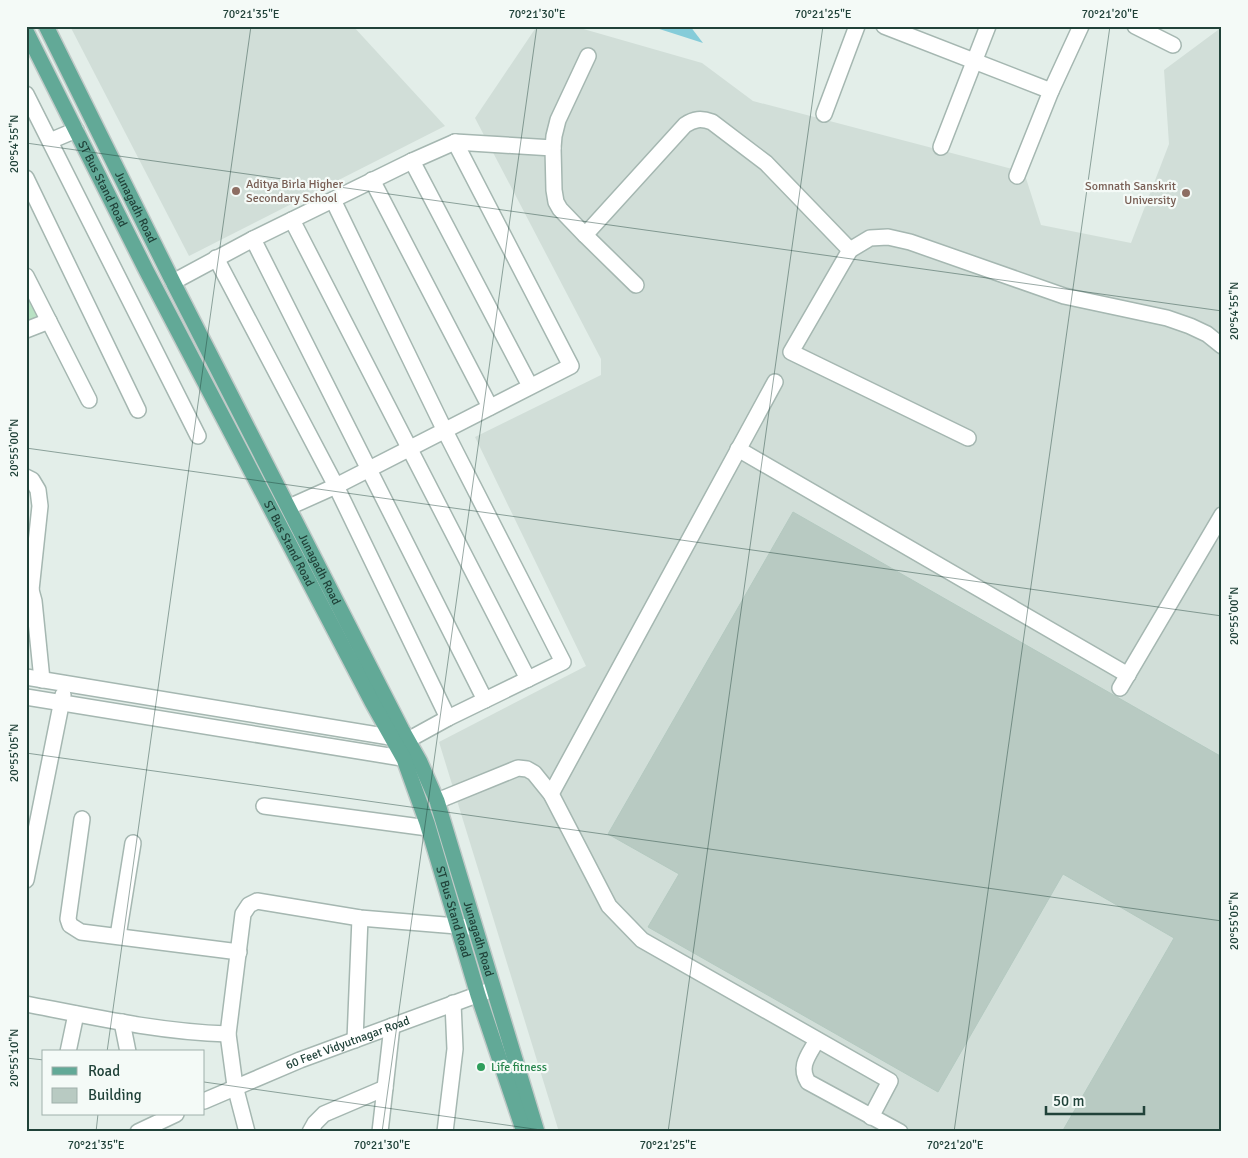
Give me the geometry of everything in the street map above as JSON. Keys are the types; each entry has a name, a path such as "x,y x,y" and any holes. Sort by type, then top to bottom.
{"main road":[{"name":"Junagadh Road","path":"46,26 173,282 420,762 437,801 537,1132"},
{"name":"ST Bus Stand Road","path":"26,31 146,270 372,702 404,759 428,828 478,995 524,1132"}],"street":[{"path":"824,114 857,26"},
{"path":"884,26 1052,91"},
{"path":"941,147 988,26"},
{"path":"1017,176 1081,26"},
{"path":"1135,26 1172,45"},
{"path":"588,56 558,120 553,148 556,202 584,235 636,285"},
{"path":"26,94 198,436"},
{"path":"584,235 685,126 692,120 702,118 712,122 766,164 850,250"},
{"path":"50,141 76,130"},
{"path":"173,282 253,239 372,180 455,142 553,148"},
{"path":"289,507 336,486 571,366 455,142"},
{"path":"412,161 530,386"},
{"path":"26,178 138,410"},
{"path":"372,180 490,406"},
{"path":"26,677 408,740 448,718 563,662 445,431 333,200"},
{"path":"292,220 528,680"},
{"path":"968,438 791,352 850,250 870,238 888,237 910,242 1064,296 1167,318 1207,334 1222,346"},
{"path":"253,239 484,700"},
{"path":"216,258 336,486 448,718"},
{"path":"26,276 89,400"},
{"path":"26,330 49,321"},
{"path":"550,794 775,382"},
{"path":"738,449 1124,681 1222,514"},
{"path":"26,477 32,480 38,490 40,506 29,586 34,601 42,680"},
{"path":"26,880 64,684"},
{"path":"26,697 420,762"},
{"path":"437,801 518,768 534,772 550,794 609,906 642,940 890,1081 872,1117"},
{"path":"264,806 428,828"},
{"path":"82,819 68,919 70,925 81,932 239,952"},
{"path":"118,936 133,843"},
{"path":"247,1132 235,1086 228,1034 243,914 249,905 257,901 360,918 476,927"},
{"path":"355,1040 360,918"},
{"name":"60 Feet Vidyutnagar Road","path":"205,1101 235,1086 300,1060 493,989"},
{"path":"445,1132 454,1049 453,1003"},
{"path":"26,1004 122,1022 228,1034"},
{"path":"68,1050 76,1014"},
{"path":"122,1022 128,1050"},
{"path":"380,1132 392,1026"},
{"path":"817,1040 804,1066 803,1075 808,1082 900,1132"},
{"path":"310,1132 315,1123 324,1114 384,1088"},
{"path":"138,1132 155,1128 173,1116"}],"shaded area":[{"name":"Aditya Birla Higher Secondary School","path":"70,26 353,26 445,126 189,256"},
{"path":"537,26 573,26 702,63 753,101 1024,172 1041,225 1131,243 1169,144 1164,70 1222,27 1222,1132 559,1132 439,742 586,666 475,437 601,375 601,359 475,118"}],"green space":[{"path":"26,269 50,316 26,325"}],"water":[{"path":"650,26 690,26 703,43"}],"building":[{"path":"793,512 1222,757 1222,1132 1062,1132 1174,938 1063,874 938,1092 648,927 679,874 608,834"}],"place":[{"name":"Aditya Birla Higher Secondary School","path":"236,191"},
{"name":"Somnath Sanskrit University","path":"1186,193"},
{"name":"Life fitness","path":"481,1067"}]}
